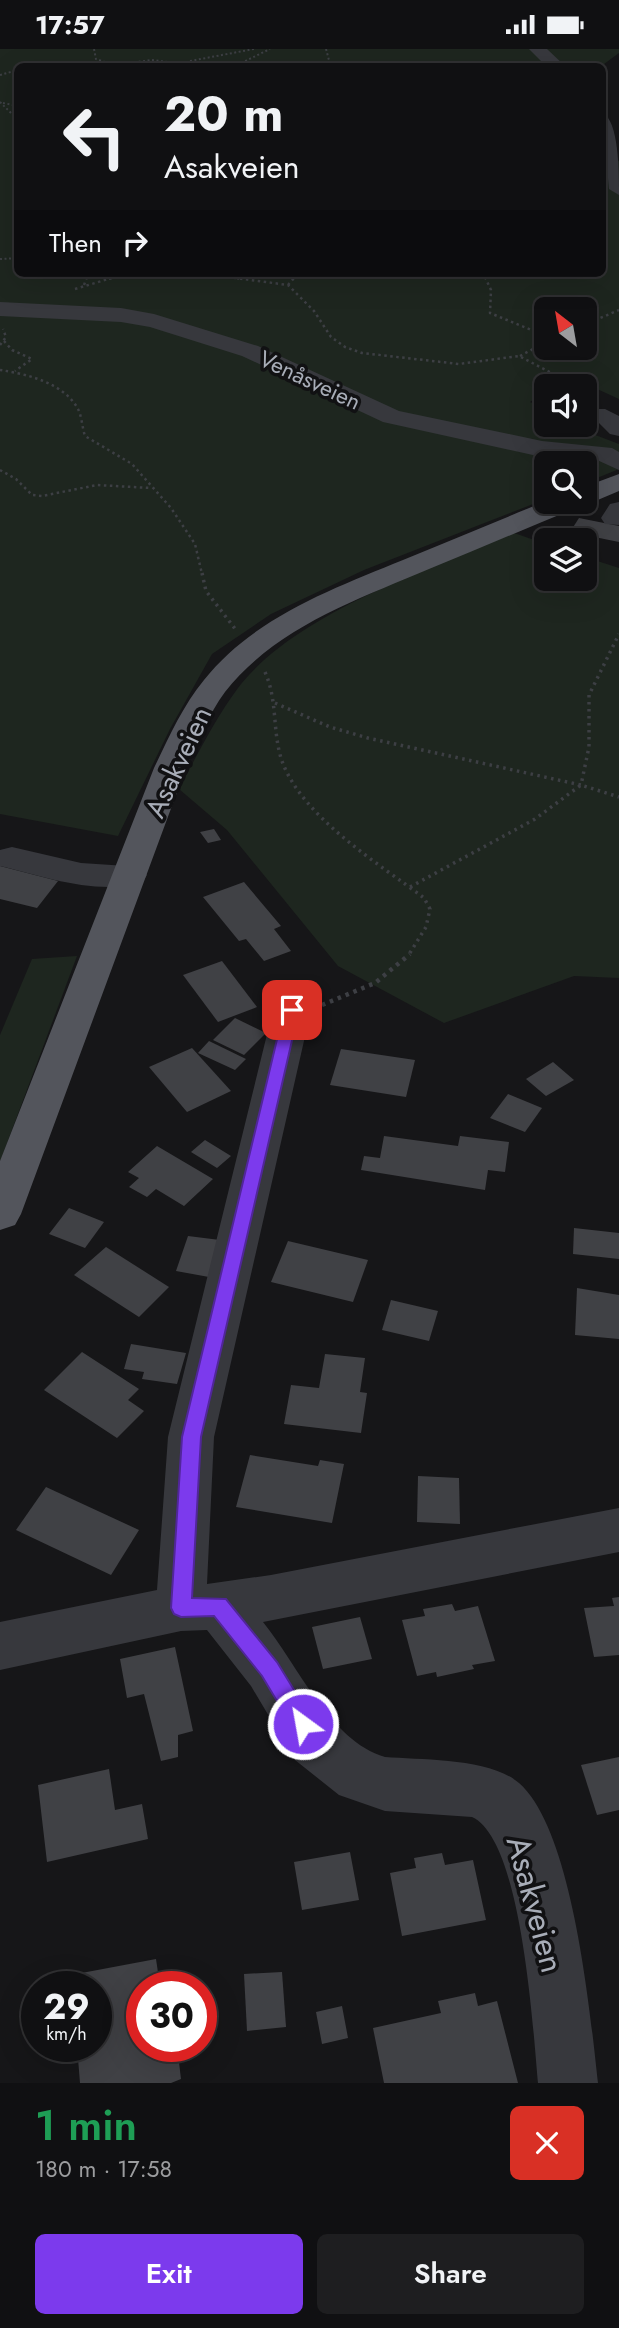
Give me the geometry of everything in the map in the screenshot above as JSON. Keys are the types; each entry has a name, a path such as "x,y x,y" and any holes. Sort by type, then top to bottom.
{"main road":[{"path":"597,484 618,464"},
{"name":"Asakveien","path":"0,1214 188,728 216,684 252,649 287,624 330,601 538,514"}],"street":[{"path":"537,49 553,63"},
{"path":"611,127 619,189"},
{"name":"Venåsveien","path":"0,309 121,315 154,321 250,351 392,417 509,443 603,453 618,464"},
{"path":"597,416 605,416 619,429"},
{"path":"509,443 514,437 534,430"},
{"path":"12,858 81,874 130,875"},
{"path":"200,1607 191,1437 292,1010"},
{"path":"0,1646 200,1607 446,1566 619,1530"},
{"name":"Asakveien","path":"200,1607 269,1669 314,1742 358,1776 385,1784 474,1790 499,1801 520,1827 538,1883 556,1971 568,2083"}],"path":[{"path":"94,49 96,59 107,63"},
{"path":"188,62 207,56 254,49"},
{"path":"241,63 270,49"},
{"path":"134,63 152,60 192,63"},
{"path":"1,103 14,116"},
{"path":"84,286 87,277"},
{"path":"227,277 288,285 314,311 331,337 345,347 362,353 459,364 519,356 534,348"},
{"path":"288,285 295,277"},
{"path":"484,277 489,281 490,313 534,331"},
{"path":"597,319 619,310"},
{"path":"4,341 12,350 32,359 15,371"},
{"path":"519,356 553,374"},
{"path":"0,370 15,371 45,382 71,400 80,413 85,436 132,464 171,508 195,544 201,577 214,605 252,649 268,677 275,703 282,763 290,780 352,843 429,904 429,918 399,966 363,989 326,1004 292,1010"},
{"path":"0,470 16,479 32,495 42,496 97,485 152,488"},
{"path":"410,887 535,819 581,785 587,762 589,695 619,634"},
{"path":"275,703 330,727 368,738 581,785 619,797"}],"shaded area":[{"path":"0,49 619,49 619,53 605,63 14,63 14,277 606,277 606,150 619,161 619,399 597,389 597,374 534,374 534,399 530,402 534,404 534,437 597,436 619,444 619,469 597,478 597,451 534,451 534,504 364,570 271,614 212,654 170,729 118,836 0,814"},
{"path":"514,533 534,540 534,591 597,591 597,561 619,568 619,978 574,976 444,1023 338,966 227,830 179,789 238,688 262,662 328,616 404,578"},
{"path":"77,956 0,1162 0,1035 32,959"}],"building":[{"path":"579,518 619,526 619,542 597,538 597,528 573,528"},
{"path":"214,829 221,840 208,843 200,832"},
{"path":"0,866 58,881 37,908 0,899"},
{"path":"244,882 281,926 274,929 291,951 264,961 246,939 239,941 203,897"},
{"path":"222,961 257,1007 218,1022 183,975"},
{"path":"235,1018 266,1033 244,1055 213,1040"},
{"path":"209,1041 246,1059 235,1070 198,1053"},
{"path":"192,1048 231,1091 187,1112 149,1067"},
{"path":"341,1049 415,1060 406,1097 330,1085"},
{"path":"553,1062 574,1080 546,1096 526,1079"},
{"path":"508,1094 542,1108 525,1132 490,1118"},
{"path":"384,1136 458,1146 460,1136 509,1142 505,1172 488,1170 485,1190 361,1170 364,1156 380,1158"},
{"path":"205,1140 231,1156 217,1168 191,1152"},
{"path":"157,1146 213,1179 184,1206 156,1189 147,1197 129,1187 139,1178 128,1172"},
{"path":"69,1208 104,1222 85,1248 49,1234"},
{"path":"574,1228 619,1233 619,1259 573,1254"},
{"path":"188,1236 220,1240 209,1277 176,1271"},
{"path":"288,1241 368,1260 353,1302 271,1282"},
{"path":"106,1247 169,1287 139,1317 74,1275"},
{"path":"577,1288 619,1295 619,1339 575,1335"},
{"path":"391,1300 438,1311 429,1341 382,1330"},
{"path":"131,1344 186,1353 177,1384 142,1379 144,1372 124,1369"},
{"path":"82,1352 139,1389 128,1400 144,1411 117,1438 44,1390"},
{"path":"325,1354 365,1358 360,1392 367,1393 361,1433 284,1424 291,1385 319,1388"},
{"path":"250,1455 318,1466 320,1460 344,1464 332,1523 236,1507"},
{"path":"418,1476 459,1478 460,1524 417,1522"},
{"path":"46,1487 139,1530 111,1575 16,1530"},
{"path":"619,1597 619,1655 594,1657 584,1608 614,1606 612,1598"},
{"path":"452,1604 455,1611 478,1606 495,1661 472,1665 474,1669 437,1677 436,1672 417,1676 402,1620 425,1616 423,1609"},
{"path":"360,1617 372,1659 323,1669 312,1627"},
{"path":"175,1647 193,1731 178,1735 178,1757 161,1761 144,1694 127,1698 120,1659"},
{"path":"619,1757 619,1810 597,1815 581,1765"},
{"path":"109,1769 115,1810 142,1804 148,1839 47,1862 38,1785"},
{"path":"350,1852 359,1900 302,1910 294,1862"},
{"path":"442,1853 445,1865 473,1860 486,1920 402,1936 390,1873 416,1868 414,1858"},
{"path":"156,1959 158,1971 126,1971 126,2062 179,2062 181,2079 171,2083 80,2083 78,2062 112,2062 112,1971 92,1971"},
{"path":"282,1972 286,2027 247,2031 244,1974"},
{"path":"475,1993 478,2006 497,2001 518,2083 384,2083 373,2028 441,2013 438,2001"},
{"path":"342,2006 348,2038 322,2044 316,2012"}],"route":[{"path":"292,1010 222,1295 191,1437 181,1608 219,1606 269,1669 303,1724"}]}
